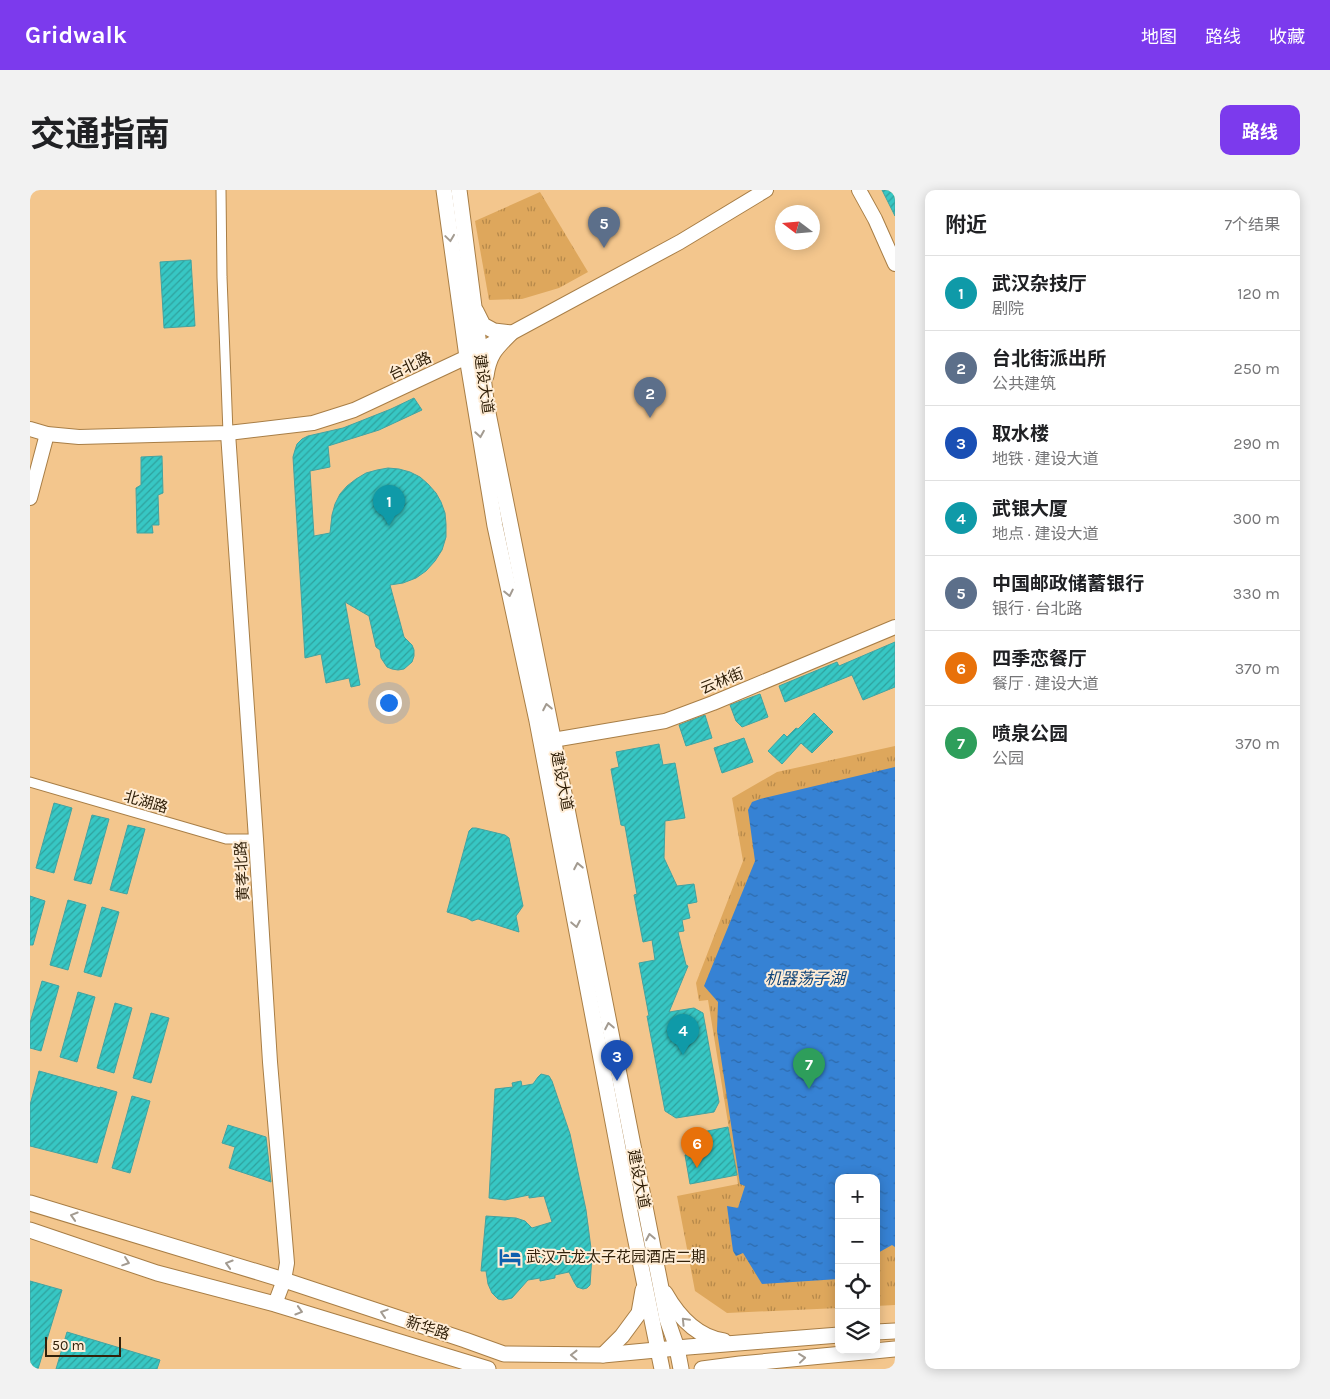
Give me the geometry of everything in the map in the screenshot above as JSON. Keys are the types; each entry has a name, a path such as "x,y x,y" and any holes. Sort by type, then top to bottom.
{"main road":[{"name":"建设大道","path":"444,190 473,354 495,526 537,721 631,1217 652,1282 677,1348 681,1369"},
{"name":"建设大道","path":"459,190 474,307 473,354 487,408 553,740 652,1282 658,1350 662,1369"},
{"path":"474,307 482,326 494,331 511,333"},
{"path":"487,408 486,381 488,365 494,350 511,333"},
{"name":"新华路","path":"30,1203 284,1280 504,1354 603,1355 835,1335"},
{"name":"新华路","path":"30,1230 157,1273 275,1304 488,1369"},
{"path":"603,1355 622,1336 639,1313 652,1282 692,1328 708,1337 722,1341 745,1342"},
{"path":"880,1332 895,1331"},
{"path":"702,1369 895,1349"}],"street":[{"path":"221,190 222,277 228,433"},
{"name":"台北路","path":"30,429 47,434 79,437 228,433 313,423 354,410 473,354 680,242 766,190"},
{"path":"858,190 895,264"},
{"name":"黄孝北路","path":"228,433 270,1062 287,1263 284,1280 275,1304"},
{"path":"30,498 47,434"},
{"name":"云林街","path":"553,740 664,720 713,703 895,627"},
{"name":"北湖路","path":"30,782 226,839 256,839"}],"green space":[{"path":"540,192 588,272 559,288 522,299 489,300 475,221"},
{"name":"机器荡子湖","path":"895,746 895,1305 880,1306 880,1174 835,1174 835,1308 727,1313 695,1291 677,1196 738,1184 708,1000 699,1001 696,983 743,861 732,798 777,772"}],"water":[{"name":"机器荡子湖","path":"895,767 895,1247 892,1245 880,1252 880,1174 835,1174 835,1279 762,1284 743,1253 736,1256 733,1251 727,1206 738,1208 745,1186 740,1184 717,1031 718,1002 704,986 755,861 748,810 752,802"}],"building":[{"path":"882,190 895,190 895,216"},
{"path":"191,260 195,326 164,328 160,262"},
{"path":"414,398 422,410 379,430 328,446 330,467 310,471 314,536 330,533 335,504 347,486 366,473 388,468 410,472 428,484 441,502 446,524 446,537 442,550 426,571 416,578 390,585 404,637 414,650 412,662 404,669 398,670 387,667 381,658 380,650 376,647 369,616 345,602 360,685 351,687 349,678 326,683 321,654 305,658 293,457 295,450 297,444 308,436 343,428"},
{"path":"162,456 163,493 158,495 159,525 152,525 153,533 137,533 136,488 141,485 141,457"},
{"path":"895,642 895,687 863,700 852,675 785,702 779,686 837,662 839,666"},
{"path":"760,694 768,717 742,727 736,721 730,705"},
{"path":"814,713 833,732 812,753 801,743 782,764 768,751 784,734 787,737"},
{"path":"705,715 712,738 686,746 679,725"},
{"path":"744,738 753,762 722,773 714,748"},
{"path":"659,744 663,765 675,763 685,818 665,821 664,858 677,886 694,884 697,902 687,904 690,918 682,920 684,931 678,932 686,965 688,966 669,1012 694,1008 703,1013 719,1102 714,1112 676,1118 665,1111 647,1016 649,1016 639,963 655,960 652,940 643,942 634,895 637,894 625,826 621,825 611,769 619,767 616,752"},
{"path":"54,803 72,808 54,873 36,868"},
{"path":"92,815 109,819 91,884 74,880"},
{"path":"128,825 145,829 127,894 110,890"},
{"path":"472,828 505,835 509,838 523,906 516,916 519,932 478,919 472,921 447,912 469,831"},
{"path":"30,896 45,901 33,945 30,945"},
{"path":"68,900 86,905 68,970 50,965"},
{"path":"102,907 119,912 101,977 84,972"},
{"path":"42,981 59,986 41,1051 30,1048 30,1023"},
{"path":"78,992 95,997 77,1062 60,1057"},
{"path":"115,1003 132,1008 114,1073 97,1068"},
{"path":"151,1013 169,1018 151,1083 133,1078"},
{"path":"39,1071 117,1092 97,1163 30,1146 30,1105"},
{"path":"541,1074 549,1076 552,1081 570,1134 586,1210 592,1256 590,1285 583,1289 577,1287 569,1272 555,1275 555,1278 540,1281 540,1278 528,1280 512,1298 503,1300 498,1299 492,1293 486,1271 481,1271 486,1216 516,1218 525,1221 532,1228 552,1222 544,1196 529,1198 529,1195 505,1200 489,1198 495,1089 513,1087 512,1083 521,1081 522,1086 533,1084"},
{"path":"132,1096 150,1101 130,1173 112,1168"},
{"path":"228,1125 266,1137 271,1182 229,1168 235,1147 222,1143"},
{"path":"728,1127 737,1175 690,1184 685,1155 701,1153 697,1133"},
{"path":"30,1281 62,1290 38,1369 30,1369"},
{"path":"67,1332 160,1360 157,1369 56,1369"}],"place":[{"name":"中国邮政储蓄银行","path":"604,248"},
{"name":"台北街派出所","path":"650,418"},
{"name":"武汉杂技厅","path":"389,526"},
{"name":"武银大厦","path":"683,1055"},
{"name":"取水楼","path":"617,1081"},
{"name":"喷泉公园","path":"809,1089"},
{"name":"四季恋餐厅","path":"697,1168"},
{"name":"武汉亢龙太子花园酒店二期","path":"510,1257"}]}
